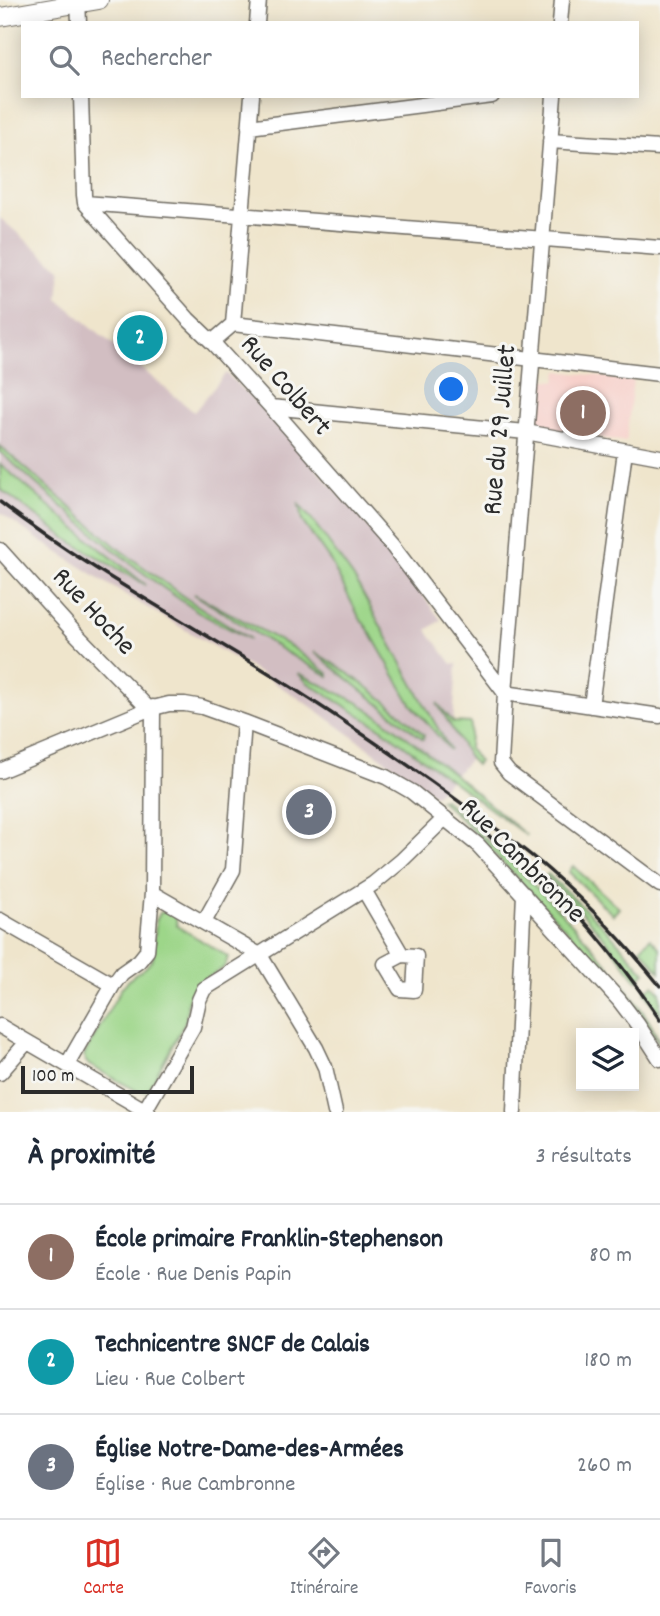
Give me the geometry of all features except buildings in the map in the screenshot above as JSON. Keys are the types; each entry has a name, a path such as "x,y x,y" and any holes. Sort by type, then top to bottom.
{"main road":[{"path":"0,9 52,0"},
{"path":"0,17 99,0"}],"street":[{"path":"257,21 259,0"},
{"path":"560,21 562,0"},
{"path":"78,2 79,21"},
{"path":"81,98 85,203 660,248"},
{"path":"212,342 233,324 251,98"},
{"path":"249,127 476,98"},
{"name":"Rue du 29 Juillet","path":"554,98 501,764 660,885"},
{"path":"550,141 660,148"},
{"name":"Rue Colbert","path":"85,203 271,407 391,544 505,694"},
{"path":"233,324 660,374"},
{"path":"271,407 527,432 660,457"},
{"path":"591,706 625,450"},
{"name":"Rue Hoche","path":"0,550 74,632 151,708"},
{"path":"505,694 660,716"},
{"name":"Rue Cambronne","path":"0,771 151,708 185,704 244,722 386,777 403,786 478,845 624,1007 660,1059"},
{"path":"67,1065 113,985 122,973 139,961 147,951 152,893 151,708"},
{"path":"204,922 233,870 244,722"},
{"path":"0,1026 146,1111 193,1027 198,1000 204,989 364,890 401,861 445,818"},
{"path":"364,890 402,955"},
{"path":"152,893 260,955 316,1048 325,1067 335,1112"},
{"path":"514,1112 524,894"},
{"path":"0,920 113,985"},
{"path":"0,1073 27,1042"}],"shaded area":[{"path":"0,218 61,270 58,299 194,412 226,373 271,418 390,551 441,620 427,630 452,664 457,664 453,723 471,758 435,796 309,705 119,591 0,512"},
{"path":"558,371 633,380 626,442 541,428 536,420 540,379 556,381"}],"green space":[{"path":"0,446 120,550 187,599 250,639 202,614 149,577 98,537 0,452"},
{"path":"0,464 146,585 70,541 0,489"},
{"path":"299,505 354,578 450,750 411,704 359,617 331,562 302,521"},
{"path":"194,594 292,647 329,676 287,653"},
{"path":"314,652 344,670 385,701 424,735 423,739"},
{"path":"298,673 359,703 395,728 527,836 382,729 308,683"},
{"path":"437,703 453,722 471,723 469,748 479,762 476,765 470,759"},
{"path":"444,799 537,889 604,960 639,1006 660,1045 639,1011 602,967 440,800"},
{"path":"573,866 619,908 613,915 569,872"},
{"path":"548,874 609,932 645,973 637,981 605,939 546,876"},
{"path":"164,911 175,914 177,926 228,957 225,967 196,985 188,999 186,1020 150,1087 145,1091 137,1091 89,1065 84,1055 122,987 153,959 156,921"},
{"path":"650,938 660,948 660,972 641,948"},
{"path":"654,985 660,992 660,1015 645,992"}],"railway":[{"path":"0,502 95,568 325,709 492,825 536,859 579,898 660,986"},
{"path":"480,827 549,893"},
{"path":"545,879 606,946 660,1020"}],"place":[{"name":"Technicentre SNCF de Calais","path":"140,338"},
{"name":"École primaire Franklin-Stephenson","path":"583,413"},
{"name":"Église Notre-Dame-des-Armées","path":"309,812"}]}
